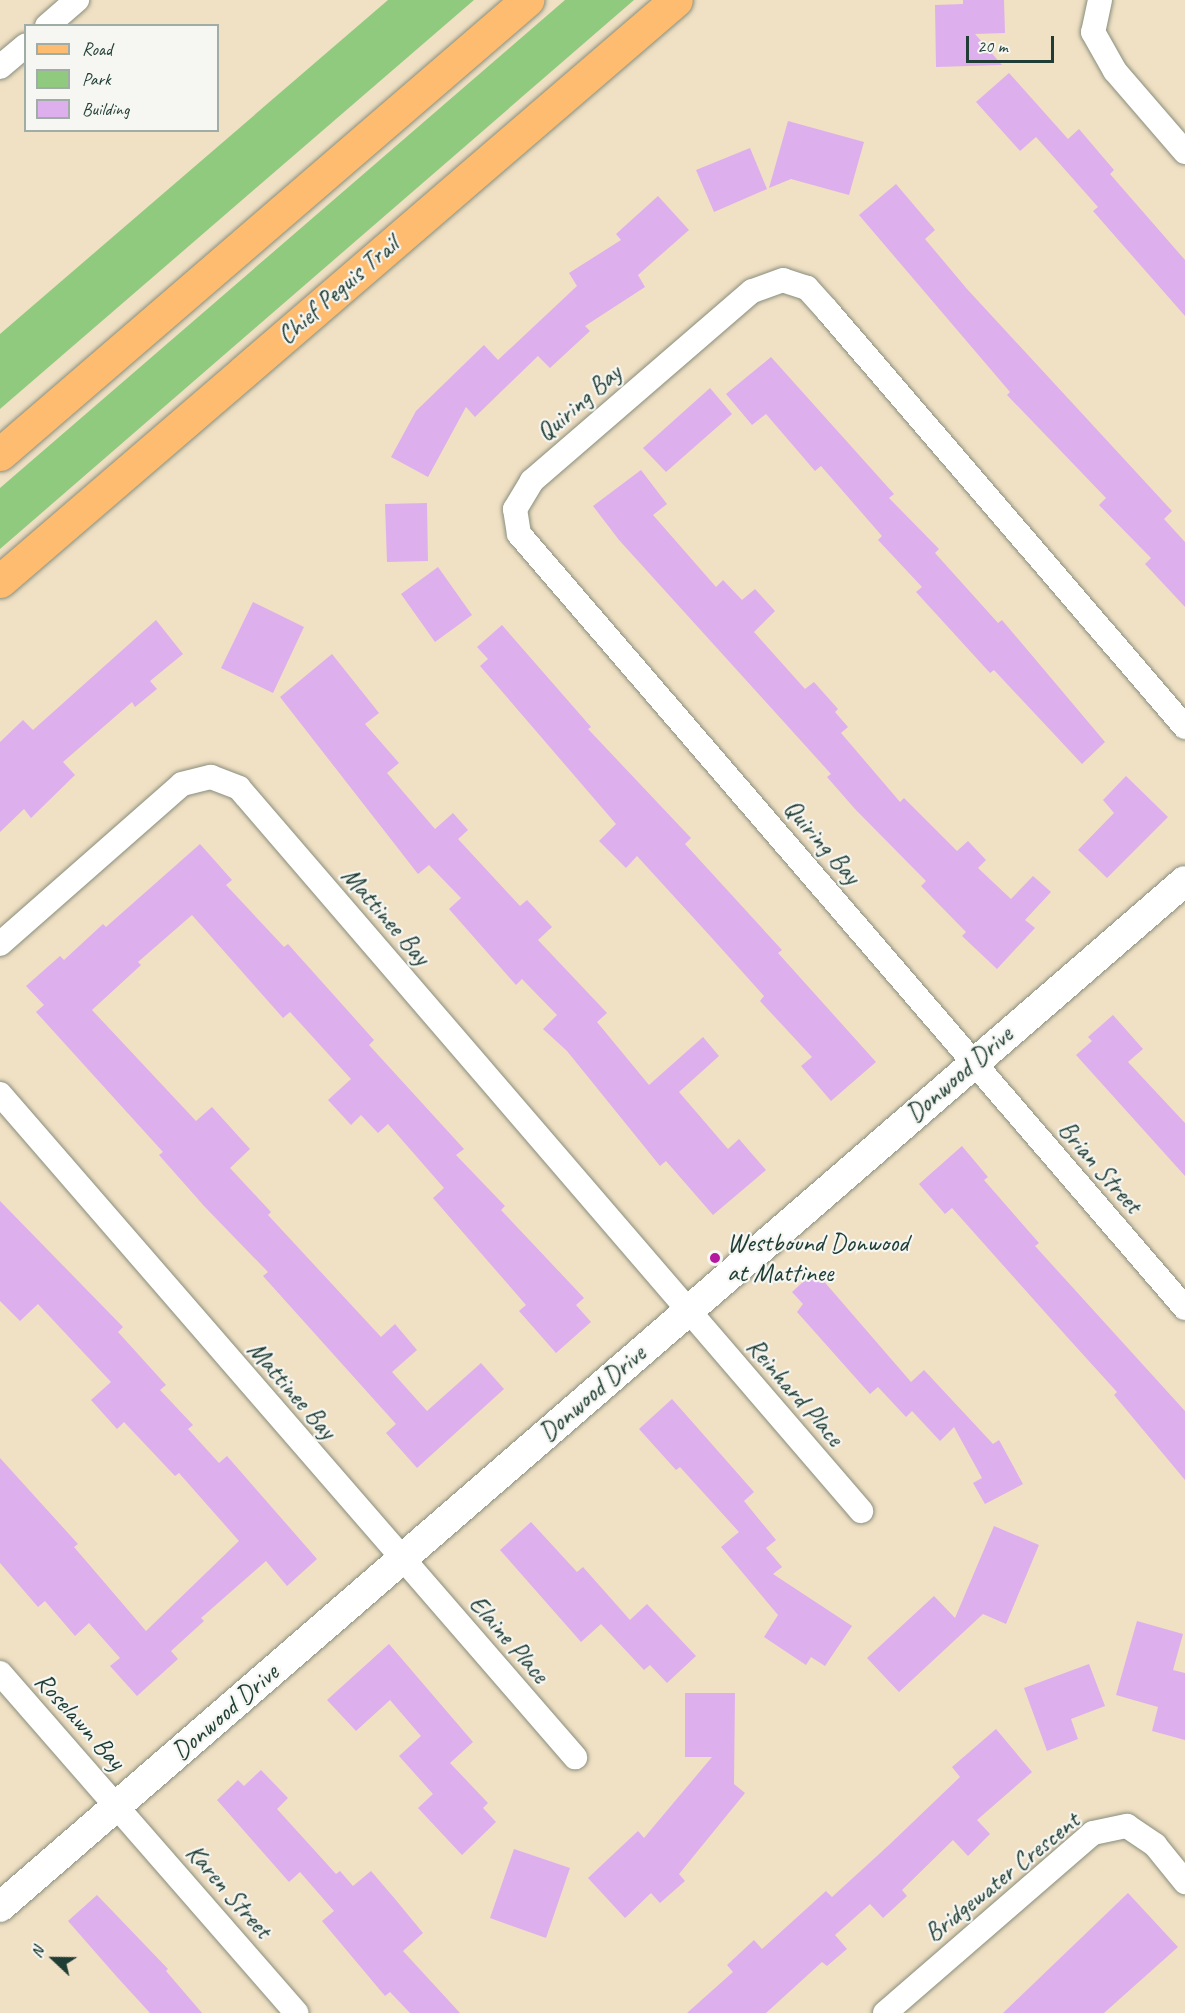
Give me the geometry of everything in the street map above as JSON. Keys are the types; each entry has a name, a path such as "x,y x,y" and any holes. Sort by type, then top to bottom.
{"main road":[{"path":"0,454 527,0"},
{"name":"Chief Peguis Trail","path":"0,581 676,0"}],"street":[{"path":"49,24 77,0"},
{"path":"1100,0 1093,32 1098,42 1115,71 1185,152"},
{"path":"0,67 24,47"},
{"name":"Quiring Bay","path":"972,1063 519,534 515,509 532,481 752,291 783,280 807,288 1185,727"},
{"name":"Mattinee Bay","path":"0,944 182,784 211,777 239,788 687,1311"},
{"name":"Donwood Drive","path":"0,1906 1185,881"},
{"name":"Brian Street","path":"972,1063 1185,1308"},
{"name":"Mattinee Bay","path":"0,1094 400,1558"},
{"name":"Reinhard Place","path":"687,1311 861,1511"},
{"name":"Elaine Place","path":"400,1558 575,1757"},
{"name":"Roselawn Bay","path":"0,1673 88,1775 118,1805"},
{"name":"Karen Street","path":"118,1805 297,2013"},
{"name":"Bridgewater Crescent","path":"885,2013 1093,1833 1127,1826 1155,1845 1185,1882"}],"green space":[{"path":"388,0 474,0 0,409 0,334"},
{"path":"565,0 634,0 0,549 0,488"}],"building":[{"path":"963,0 1004,0 1005,33 975,34 1002,65 936,67 935,5 963,4"},
{"path":"1009,73 1068,139 1079,129 1114,170 1110,174 1185,260 1185,316 1093,211 1098,207 1036,137 1020,151 976,102"},
{"path":"788,121 864,142 849,195 791,179 769,188"},
{"path":"750,148 767,189 714,212 696,170"},
{"path":"896,184 935,230 925,239 967,289 1172,511 1164,519 1185,542 1185,607 1145,564 1151,558 1099,505 1106,498 1007,395 1010,392 859,215"},
{"path":"658,196 689,230 638,275 645,287 585,326 590,331 550,368 538,356 475,417 466,407 428,477 391,457 416,411 484,345 498,360 577,286 569,273 621,240 616,234"},
{"path":"771,357 894,494 889,498 939,549 935,553 998,623 1002,620 1105,742 1082,764 994,670 990,673 916,592 922,587 878,540 882,536 821,466 815,471 766,414 752,425 726,394"},
{"path":"710,388 732,414 666,472 643,448"},
{"path":"641,470 667,504 653,515 716,587 723,580 742,600 755,589 775,611 754,632 805,689 814,682 838,709 835,712 848,727 841,733 900,802 904,798 957,851 968,841 986,860 978,868 1011,899 1033,876 1051,892 1025,920 1035,928 997,969 962,936 966,932 921,886 926,881 855,809 827,777 831,774 619,540 593,506"},
{"path":"427,503 428,561 387,562 385,504"},
{"path":"438,567 472,615 435,642 401,594"},
{"path":"253,602 304,627 273,693 221,668"},
{"path":"156,620 183,654 150,681 157,689 135,707 132,702 63,762 75,775 31,818 24,809 0,832 0,742 23,720 33,730"},
{"path":"502,625 591,727 588,729 691,838 685,844 782,950 778,953 876,1062 831,1101 801,1066 812,1057 760,1001 764,996 637,856 626,868 599,841 616,824 480,666 488,659 477,647"},
{"path":"332,654 379,713 365,724 399,763 387,773 435,829 453,813 468,830 458,839 520,906 527,900 552,927 538,940 607,1013 597,1022 649,1085 703,1037 719,1056 679,1092 728,1149 739,1139 766,1170 713,1215 666,1161 660,1166 567,1051 543,1029 557,1015 522,979 516,985 449,909 461,898 429,865 418,874 280,697"},
{"path":"1126,776 1168,817 1107,878 1078,850 1114,813 1103,800"},
{"path":"200,844 232,880 226,885 284,947 288,944 374,1040 369,1045 464,1149 456,1155 505,1206 501,1210 584,1298 576,1305 591,1322 556,1353 519,1311 526,1305 433,1198 444,1188 388,1124 378,1133 361,1115 351,1125 328,1100 351,1079 290,1012 283,1018 192,915 138,962 141,965 92,1010 196,1121 212,1107 250,1149 230,1168 271,1212 268,1215 381,1337 395,1324 417,1350 392,1372 427,1411 481,1363 504,1389 417,1468 386,1433 396,1424 263,1276 268,1272 204,1206 159,1155 163,1152 36,1012 44,1005 26,986 60,956 64,960 103,924 106,927"},
{"path":"1113,1015 1143,1049 1128,1062 1185,1123 1185,1176 1076,1055 1092,1041 1088,1037"},
{"path":"962,1146 988,1177 984,1180 1039,1243 1035,1246 1185,1411 1185,1480 1114,1395 1117,1392 952,1208 945,1214 919,1184"},
{"path":"0,1201 123,1327 118,1332 166,1385 160,1390 193,1425 188,1429 219,1463 227,1456 317,1559 287,1586 266,1561 201,1618 204,1621 171,1651 178,1659 137,1696 110,1666 120,1658 89,1623 75,1636 45,1601 38,1607 0,1563 0,1458 78,1544 74,1547 146,1631 239,1541 179,1473 175,1476 124,1422 117,1429 91,1400 111,1382 38,1304 20,1321 0,1301"},
{"path":"815,1271 911,1382 924,1370 993,1444 999,1440 1023,1484 985,1504 973,1483 982,1478 954,1427 940,1441 912,1411 906,1417 878,1387 870,1394 797,1312 803,1304 792,1292"},
{"path":"672,1399 754,1492 744,1501 776,1540 766,1548 782,1567 773,1574 852,1626 825,1666 811,1657 806,1665 764,1637 778,1615 721,1547 739,1532 680,1467 676,1470 639,1429"},
{"path":"531,1522 577,1572 583,1567 630,1620 647,1604 696,1656 667,1683 650,1665 644,1670 601,1624 581,1642 500,1550"},
{"path":"994,1526 1039,1545 1006,1624 983,1614 899,1692 867,1658 934,1596 955,1618"},
{"path":"1137,1621 1183,1634 1173,1670 1185,1673 1185,1740 1152,1731 1158,1707 1116,1695"},
{"path":"389,1644 473,1742 450,1763 488,1803 483,1808 496,1822 462,1855 418,1808 433,1794 399,1756 421,1736 390,1700 356,1731 327,1700"},
{"path":"1089,1664 1105,1706 1071,1719 1078,1739 1047,1751 1024,1688"},
{"path":"685,1693 735,1693 734,1784 745,1793 679,1874 685,1881 660,1903 651,1893 625,1918 588,1878 638,1831 644,1838 712,1757 685,1757"},
{"path":"996,1729 1032,1772 977,1820 990,1834 968,1856 953,1840 902,1890 907,1896 883,1918 870,1904 835,1935 847,1949 827,1966 822,1962 766,2013 687,2013 733,1972 727,1965 754,1940 762,1949 826,1891 832,1897 889,1845 960,1777 952,1767"},
{"path":"261,1770 288,1798 277,1809 336,1874 340,1871 353,1886 371,1871 423,1933 403,1951 460,2013 410,2013 390,1992 385,1996 322,1921 334,1911 300,1872 289,1882 217,1800 238,1780 244,1786"},
{"path":"514,1849 570,1868 546,1938 490,1918"},
{"path":"1128,1893 1178,1947 1104,2013 1003,2013"},
{"path":"97,1895 168,1969 166,1971 202,2013 150,2013 117,1977 68,1921"}],"place":[{"name":"Westbound Donwood at Mattinee","path":"715,1258"}]}
